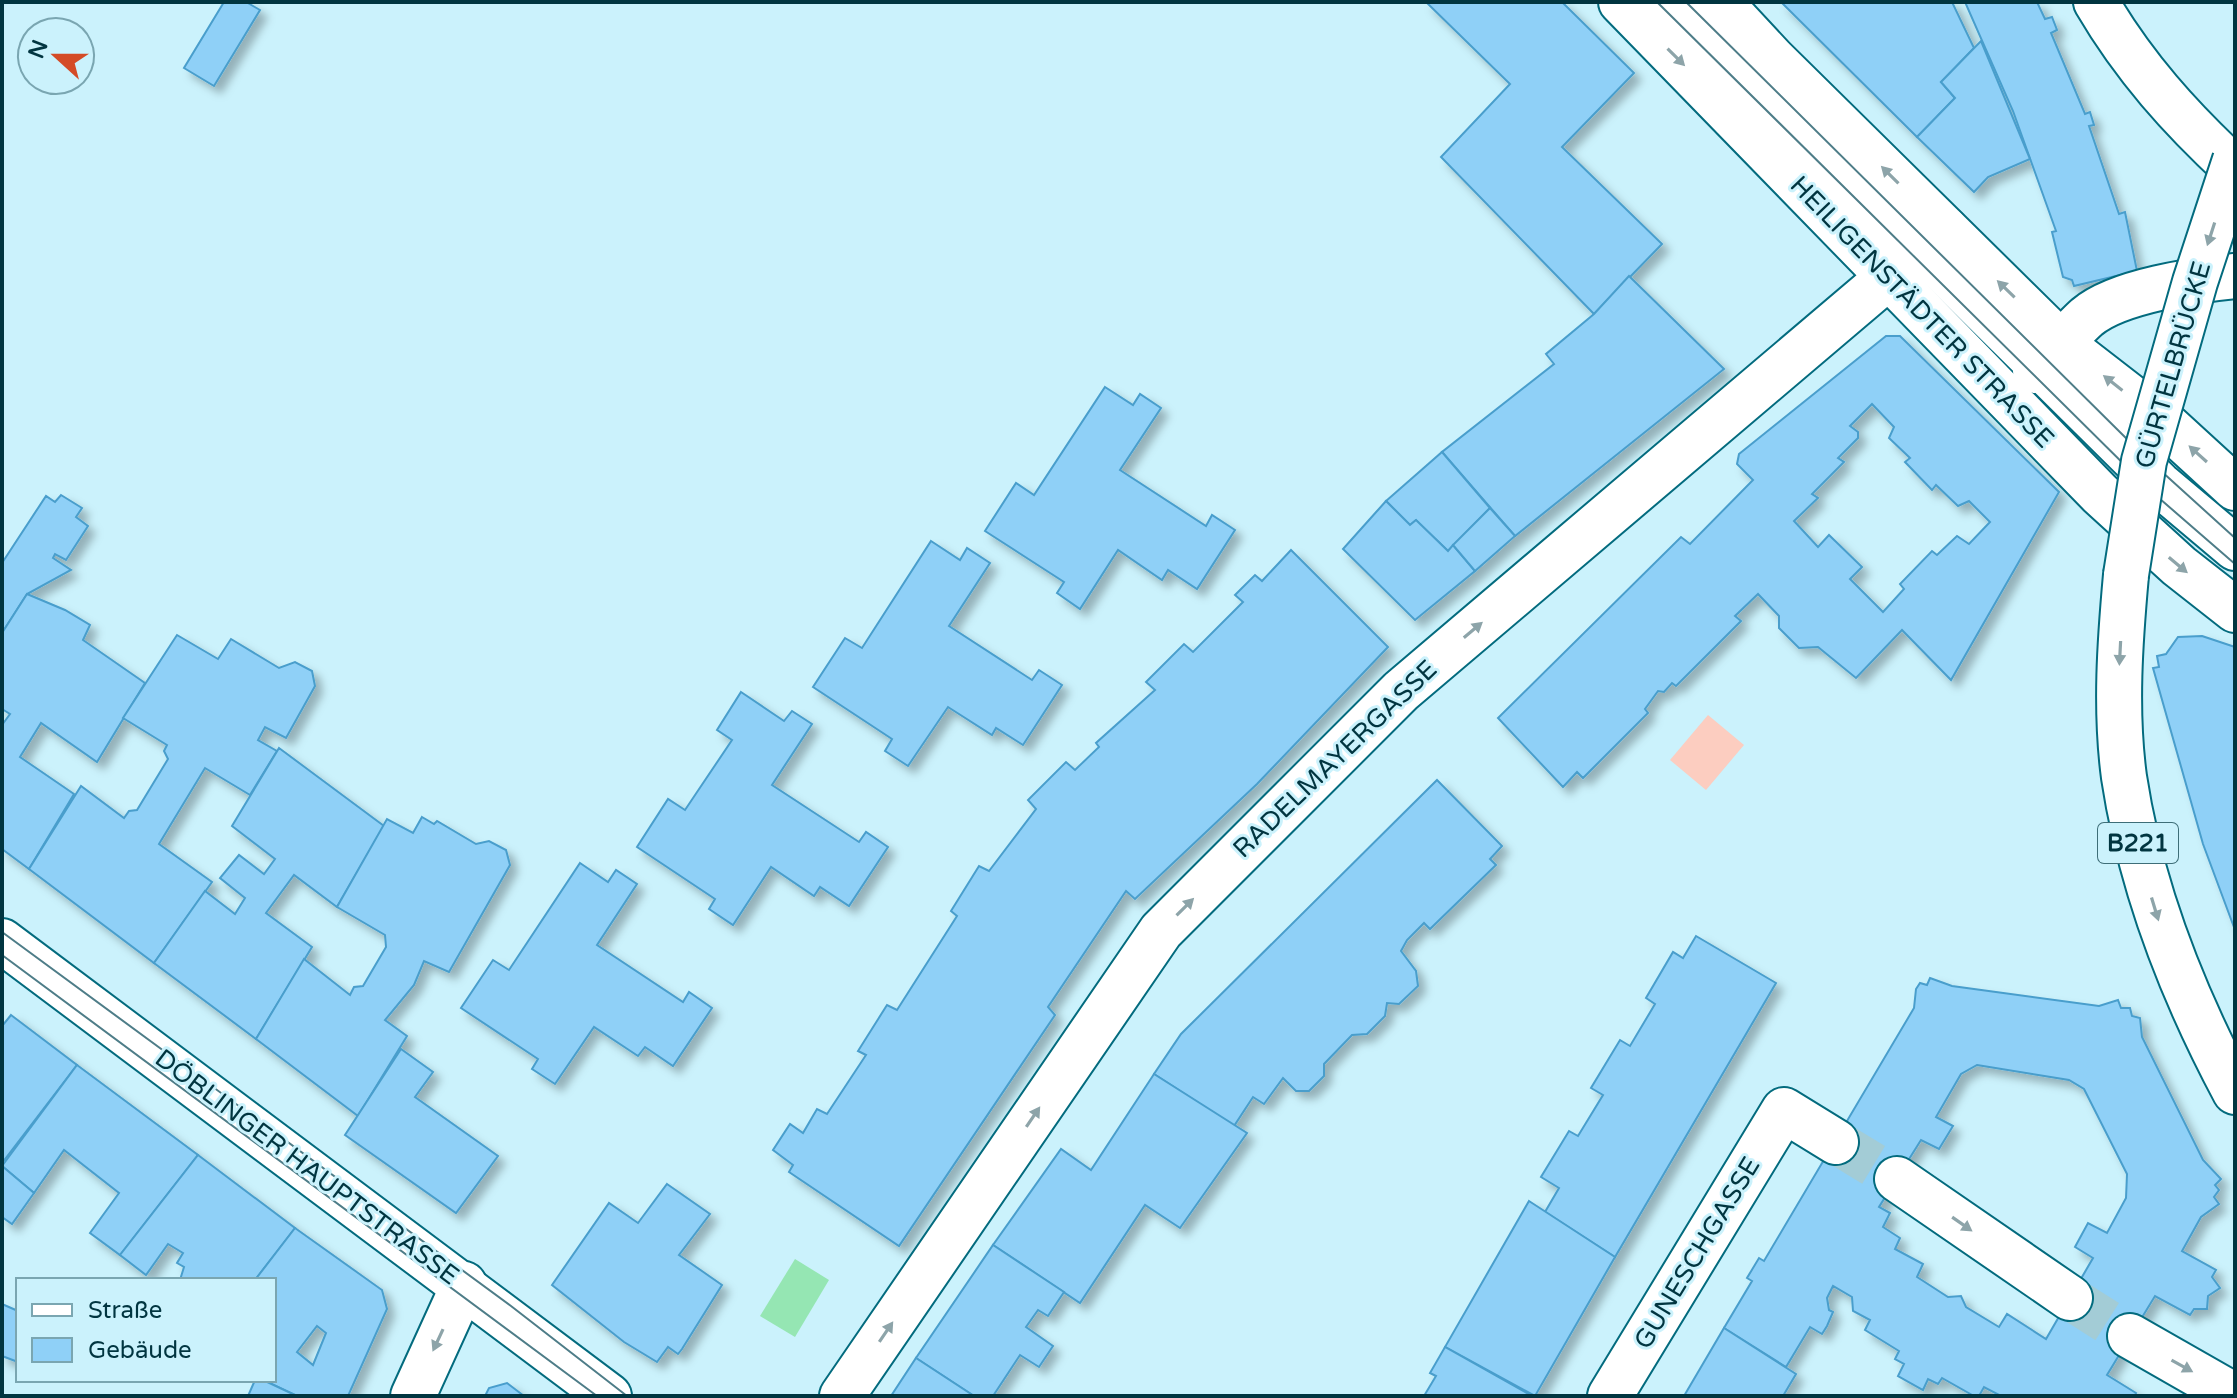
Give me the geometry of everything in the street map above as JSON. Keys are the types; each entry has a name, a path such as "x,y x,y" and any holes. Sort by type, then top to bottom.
{"main road":[{"name":"HEILIGENSTÄDTER STRASSE","path":"1621,2 1919,252 2051,355 2164,423 2235,488"},
{"path":"1671,2 1919,252"},
{"name":"HEILIGENSTÄDTER STRASSE","path":"1720,2 1773,59 1919,252 2006,401 2140,532 2235,610"},
{"path":"2096,2 2140,71 2182,119 2235,169"},
{"name":"GÜRTELBRÜCKE","path":"2235,160 2195,282 2144,461 2126,575 2120,723 2124,776 2140,856 2180,978 2235,1092"},
{"name":"RADELMAYERGASSE","path":"842,1396 1161,931 1401,691 1919,252"},
{"path":"2006,401 2088,317 2104,306 2140,294 2235,276"},
{"path":"2051,355 2159,484 2235,548"},
{"name":"DÖBLINGER HAUPTSTRASSE","path":"2,941 464,1284 609,1396"},
{"name":"GUNESCHGASSE","path":"1610,1396 1784,1110 1836,1142"},
{"path":"1897,1179 2070,1298"},
{"path":"413,1396 464,1284"},
{"path":"2130,1336 2235,1396"}],"shaded area":[{"path":"1708,715 1744,745 1706,790 1670,760"},
{"path":"795,1259 829,1280 795,1337 760,1316"}],"building":[{"path":"224,2 246,2 260,10 214,86 184,68"},
{"path":"1426,2 1562,2 1634,73 1562,147 1662,244 1594,314 1441,157 1510,84"},
{"path":"1781,2 1952,2 1974,48 1941,82 1955,98 1917,137"},
{"path":"1965,2 2037,2 2045,19 2052,17 2057,30 2051,33 2085,114 2090,112 2094,125 2089,126 2119,214 2125,212 2137,271 2074,286 2072,280 2063,277 2052,232 2056,231 2013,111"},
{"path":"1981,41 2030,159 1988,177 1974,192 1917,137 1955,98 1941,82"},
{"path":"1629,276 1724,369 1515,536 1442,452 1554,364 1546,354 1594,314"},
{"path":"1886,336 1900,336 2059,492 1951,680 1902,630 1856,678 1818,647 1799,648 1779,628 1779,616 1758,594 1735,616 1741,621 1676,686 1672,683 1664,692 1658,691 1645,709 1648,713 1583,778 1577,772 1563,787 1498,718 1681,537 1690,544 1753,480 1737,464 1739,454","holes":["1872,404 1894,427 1889,438 1910,458 1905,462 1932,490 1936,485 1958,506 1969,501 1990,522 1969,544 1957,536 1937,555 1932,551 1900,584 1904,589 1883,612 1850,579 1862,567 1829,535 1818,547 1794,521 1818,498 1812,494 1844,462 1838,458 1858,438 1858,432 1850,426"]},
{"path":"1105,387 1133,405 1140,394 1161,408 1120,470 1206,526 1212,515 1235,530 1197,589 1168,570 1162,580 1118,550 1080,609 1057,593 1064,582 985,531 1016,483 1034,495"},
{"path":"1442,452 1490,508 1448,551 1416,520 1410,525 1386,501"},
{"path":"61,495 82,508 76,517 88,526 66,560 55,554 53,558 71,570 27,594 2,633 2,563 46,496 55,502"},
{"path":"1386,501 1410,525 1416,520 1448,551 1453,545 1475,571 1415,620 1343,549"},
{"path":"1490,508 1515,536 1475,571 1453,545"},
{"path":"931,541 960,560 967,548 990,563 949,626 1032,680 1039,670 1062,685 1023,745 996,728 992,735 948,707 908,766 885,751 892,739 813,687 845,638 862,648"},
{"path":"1291,550 1388,647 1257,784 1135,899 1126,891 1048,1007 1055,1015 899,1246 789,1172 793,1165 773,1150 790,1124 803,1133 817,1109 827,1114 866,1055 858,1051 887,1005 897,1010 957,916 951,911 979,866 989,871 1036,809 1028,800 1066,762 1075,770 1099,747 1096,743 1155,690 1146,682 1184,644 1193,652 1243,602 1235,595 1255,575 1262,581"},
{"path":"27,594 65,610 90,625 83,640 145,683 97,762 41,723 20,757 74,794 29,869 2,849 2,725 10,714 2,709 2,633"},
{"path":"177,635 218,659 231,639 279,668 295,662 312,671 315,686 286,738 265,727 258,740 277,751 250,795 205,768 159,844 212,882 154,963 29,869 81,786 124,818 129,811 137,810 168,759 164,751 167,745 123,718"},
{"path":"2202,636 2235,647 2235,930 2203,844 2153,668 2159,667 2157,656 2166,654 2178,637"},
{"path":"741,692 784,721 792,711 812,724 772,785 859,842 866,832 888,847 849,906 820,887 814,896 771,867 733,925 709,909 715,899 637,847 668,799 685,810 732,740 717,730"},
{"path":"279,748 384,826 337,907 294,875 266,913 312,947 256,1039 154,963 205,891 235,914 245,898 220,878 239,855 264,874 275,859 232,826"},
{"path":"1437,780 1502,846 1490,859 1496,865 1430,929 1424,923 1407,940 1401,951 1416,971 1418,986 1399,1004 1387,1003 1385,1016 1367,1034 1352,1035 1324,1064 1324,1076 1309,1091 1296,1091 1283,1078 1264,1104 1253,1097 1234,1126 1154,1074 1181,1034"},
{"path":"422,817 434,824 437,821 476,844 489,841 506,850 510,865 449,972 424,961 414,985 385,1020 407,1036 358,1116 256,1039 304,959 350,995 354,987 363,986 386,947 385,935 337,907 387,819 413,833"},
{"path":"580,863 608,882 616,870 637,884 597,945 683,1002 689,992 712,1008 673,1066 645,1047 638,1056 594,1027 555,1084 532,1069 538,1059 461,1008 493,960 509,970"},
{"path":"1696,936 1776,983 1615,1257 1545,1212 1559,1188 1541,1177 1569,1131 1578,1136 1603,1095 1591,1088 1620,1040 1630,1046 1655,1004 1646,998 1673,952 1683,958"},
{"path":"1930,978 1952,986 2099,1006 2118,1000 2121,1008 2130,1008 2132,1016 2140,1018 2142,1037 2203,1160 2221,1179 2215,1185 2219,1190 2214,1197 2219,1204 2201,1217 2182,1251 2216,1270 2212,1277 2220,1288 2208,1296 2207,1309 2194,1309 2190,1315 2155,1296 2107,1375 2136,1393 2134,1396 2001,1396 1984,1387 1979,1396 1974,1396 1942,1378 1938,1384 1928,1379 1923,1390 1898,1376 1904,1364 1895,1359 1899,1351 1865,1330 1870,1320 1853,1311 1852,1297 1833,1286 1827,1298 1829,1310 1833,1312 1827,1326 1822,1334 1810,1327 1786,1367 1724,1328 1752,1281 1747,1278 1759,1258 1764,1261 1914,1008 1916,989 1920,983 1927,985","holes":["1977,1065 2069,1080 2084,1089 2127,1174 2126,1198 2107,1233 2088,1223 2075,1247 2093,1258 2046,1339 2007,1314 1999,1327 1966,1307 1961,1296 1948,1297 1917,1277 1923,1264 1895,1249 1900,1238 1883,1227 1890,1213 1879,1207 1921,1140 1939,1149 1953,1126 1936,1117 1961,1074"]},
{"path":"11,1015 77,1065 2,1163 2,1026"},
{"path":"401,1049 433,1072 415,1097 498,1156 456,1213 345,1135"},
{"path":"77,1065 198,1155 120,1255 90,1233 119,1193 64,1150 34,1193 2,1166"},
{"path":"1154,1074 1247,1133 1180,1228 1145,1205 1080,1303 993,1245 1061,1149 1091,1170"},
{"path":"198,1155 295,1228 257,1278 181,1278 184,1267 177,1263 183,1253 168,1244 146,1275 120,1255"},
{"path":"2,1166 34,1193 12,1224 2,1217"},
{"path":"667,1184 710,1214 679,1255 722,1285 678,1354 668,1347 657,1362 624,1342 552,1285 609,1203 638,1223"},
{"path":"1529,1201 1615,1257 1535,1396 1445,1347"},
{"path":"295,1228 382,1290 387,1309 348,1396 297,1396 267,1382 276,1382 276,1278 257,1278","holes":["317,1326 326,1333 313,1365 297,1352"]},
{"path":"993,1245 1064,1292 1048,1316 1038,1310 1026,1327 1053,1346 1039,1367 1020,1355 993,1396 974,1396 916,1358"},
{"path":"2,1304 16,1310 16,1361 2,1356"},
{"path":"1724,1328 1796,1374 1783,1396 1684,1396"},
{"path":"1445,1347 1532,1396 1424,1396 1436,1376 1430,1373"},
{"path":"916,1358 974,1396 891,1396"},
{"path":"254,1382 267,1382 297,1396 248,1396"},
{"path":"507,1383 524,1396 485,1396 489,1388"}],"tunnel":[{"path":"1836,1142 1897,1179"},
{"path":"2070,1298 2130,1336"}],"tram line":[{"path":"1657,2 2152,492 2235,564"},
{"path":"1686,2 2139,451 2235,538"},
{"path":"2,932 511,1306 627,1396"},
{"path":"2,955 597,1396"}]}
